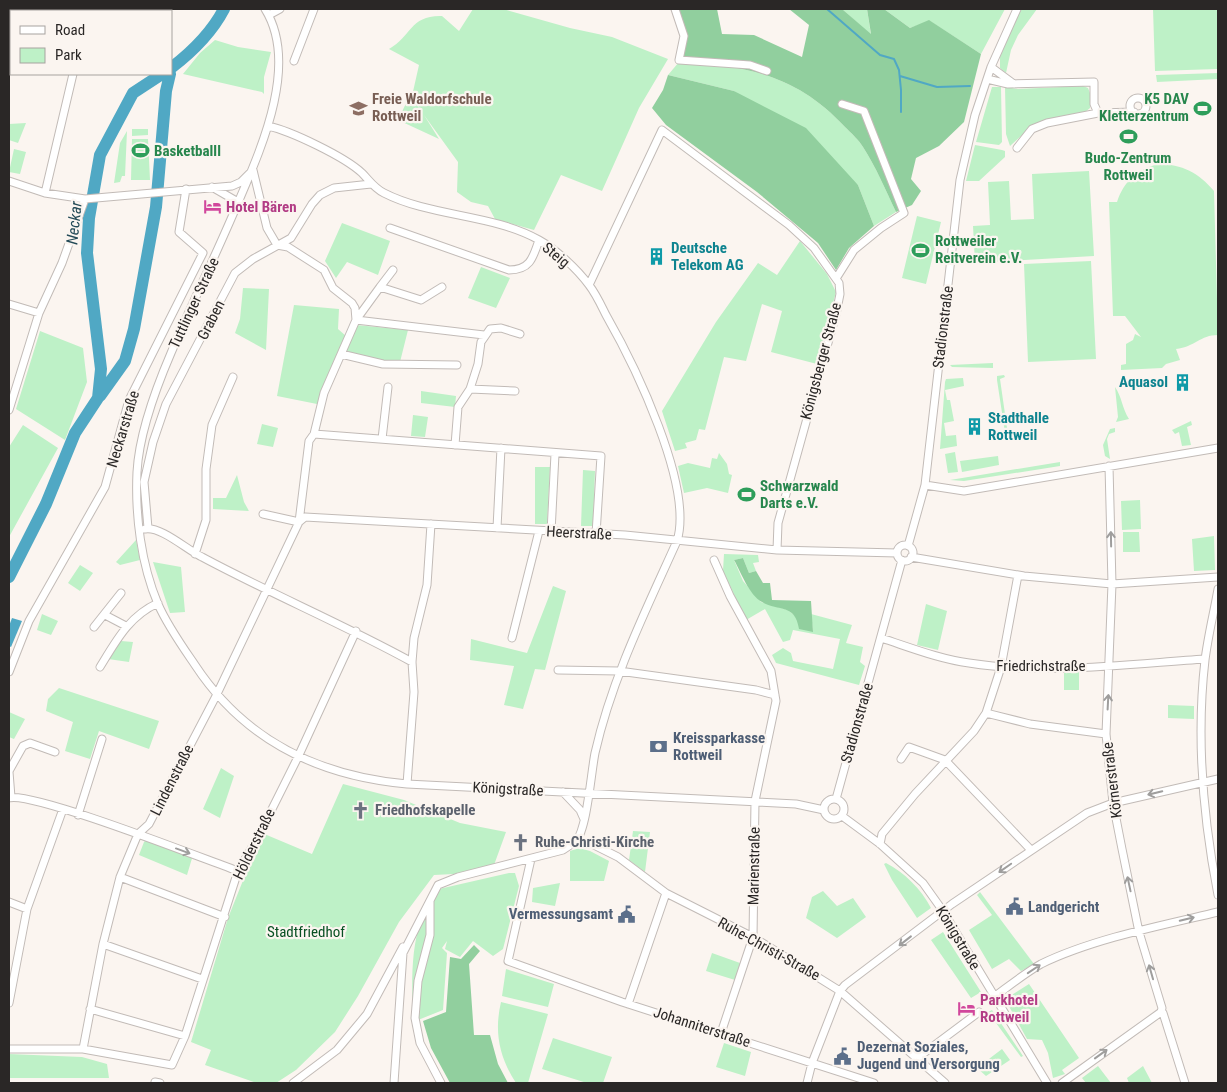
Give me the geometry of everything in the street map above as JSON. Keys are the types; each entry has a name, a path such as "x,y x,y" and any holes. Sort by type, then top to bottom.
{"street":[{"path":"267,12 280,9"},
{"path":"294,62 314,9"},
{"path":"675,9 684,36 679,60 750,66 767,71"},
{"name":"Stadionstraße","path":"908,546 925,485 960,180 975,115 991,67 1017,9"},
{"name":"Tuttlinger Straße","path":"216,696 177,639 158,603 145,558 140,531 137,471 141,441 170,355 253,170 268,126 277,84 278,55 275,31 267,12"},
{"path":"991,67 1014,84"},
{"path":"45,193 74,75"},
{"path":"987,79 1014,84 1094,82 1094,104 1098,113"},
{"path":"589,285 662,130 789,226 814,248 837,278 854,250 881,228 904,213 864,112 842,104"},
{"path":"1017,148 1032,129 1047,123 1098,113 1134,112"},
{"name":"Steig","path":"268,126 342,159 362,173 371,184 384,193 447,214 517,230 539,240 559,255 589,285 630,359 666,448 680,503 681,528 677,541 619,671 596,751 588,793 585,823"},
{"path":"9,181 45,193 85,199 108,198 174,190 232,186 240,182 253,170 267,228 277,245 288,247 324,270 333,288 352,303 356,320 484,335"},
{"name":"Graben","path":"148,528 144,504 146,467 166,404 236,273 277,245 285,243 291,238 312,204 320,195 334,188 371,184"},
{"path":"212,187 238,202"},
{"name":"Neckarstraße","path":"9,672 29,621 105,488 129,400 203,253 179,232 186,189"},
{"path":"9,410 39,313 62,263 85,199"},
{"path":"390,228 509,270 522,269 532,263 539,240"},
{"name":"Lindenstraße","path":"84,1049 103,944 120,877 138,834 148,824 216,696 299,522 309,441 314,434 324,394 356,320 393,270"},
{"name":"Königsberger Straße","path":"777,550 778,523 836,314 840,294 837,278"},
{"path":"380,287 421,300 442,287"},
{"path":"9,304 39,313"},
{"path":"454,445 458,408 470,388 478,364 484,335 490,329 501,328 520,334"},
{"path":"341,354 383,364 458,364"},
{"path":"195,554 206,520 206,469 212,425 233,377"},
{"path":"382,439 388,387"},
{"path":"470,388 515,391"},
{"path":"314,434 501,448 555,454 601,456 596,534"},
{"path":"497,528 501,448"},
{"path":"925,485 964,491 1218,448"},
{"path":"551,532 555,454"},
{"name":"Körnerstraße","path":"1109,466 1112,584 1106,734 1113,803 1139,932 1162,1008 1161,1012 1163,1013 1185,1083"},
{"name":"Heerstraße","path":"263,514 299,522 305,517 596,534 777,550 897,553"},
{"path":"407,784 414,692 412,662 414,638 427,585 431,524"},
{"path":"140,531 148,528 157,529 195,554 356,631 412,662"},
{"path":"512,638 539,531"},
{"path":"911,557 912,549 901,545 897,553 902,560 911,557 1018,575 1112,584 1218,577"},
{"path":"558,670 619,671 756,690 776,695 771,671 730,596 714,560"},
{"name":"Stadionstraße","path":"836,799 902,560"},
{"path":"880,844 882,834 945,760 974,731 986,713 1001,667 1018,575"},
{"path":"1218,589 1206,659 1201,731 1202,781 1218,895"},
{"path":"94,627 121,592"},
{"path":"100,667 126,626 144,610 158,603"},
{"path":"105,615 126,626"},
{"name":"Hölderstraße","path":"84,1049 172,1065 184,1036 202,978 225,917 238,871 258,837 298,757 356,631"},
{"name":"Friedrichstraße","path":"881,638 967,663 1001,667 1110,666 1206,659"},
{"name":"Marienstraße","path":"721,1033 753,937 755,802 776,695"},
{"name":"Königstraße","path":"216,696 241,720 298,757 345,774 407,784 796,804 824,810 827,816 832,819 842,816 880,844 923,883 943,911 1047,1083"},
{"path":"986,713 1030,724 1106,734"},
{"path":"78,815 102,739"},
{"path":"55,752 30,743 23,746 9,772 10,798 27,798 64,809 238,871"},
{"path":"901,759 909,747 945,760 1031,850"},
{"path":"807,1083 812,1063 840,991 845,985 943,911 1087,813 1113,803 1202,781 1218,779"},
{"path":"292,1083 337,1050 367,1014 399,952 405,945 438,885 458,877 563,850 576,840 585,823 580,810 562,792"},
{"path":"824,810 827,801 836,799 842,802 844,807 842,816"},
{"path":"9,1003 27,908 64,809"},
{"name":"Ruhe-Christi-Straße","path":"576,840 592,844 618,857 666,893 753,937 840,991 916,1060 945,1083"},
{"name":"Johanniterstraße","path":"531,859 508,961 530,971 628,1004 874,1083"},
{"path":"120,877 225,917"},
{"path":"628,1004 666,893"},
{"path":"430,898 430,935 418,981 415,1018 420,1043 441,1083"},
{"path":"9,902 27,908"},
{"path":"994,997 1039,965 1052,960 1139,932 1218,912"},
{"path":"103,944 202,978"},
{"path":"394,1083 405,945"},
{"path":"90,1009 184,1036"},
{"path":"916,1060 979,1012"},
{"path":"1062,1083 1161,1012"},
{"path":"9,1049 84,1049"}],"green space":[{"path":"473,9 503,9 570,28 612,37 668,59 639,108 602,191 561,175 534,230 495,219 488,206 471,202 457,192 458,162 424,115 439,139 398,120 410,95 422,112 412,96 419,65 389,49 397,44 412,27 423,19 442,16 459,31"},
{"path":"677,9 717,9 722,34 754,35 802,57 809,25 789,9 842,9 871,34 867,9 884,9 910,28 929,20 981,54 964,122 939,146 916,158 911,179 921,191 912,205 896,212 877,171 861,144 827,110 809,96 770,76 749,70 679,62 685,35"},
{"path":"842,9 867,9 871,35"},
{"path":"884,9 1005,9 981,54 930,21 910,28"},
{"path":"1021,9 1037,9 1018,35 1011,50 1006,73 1000,68 1000,56"},
{"path":"1153,9 1218,9 1218,69 1155,71"},
{"path":"215,40 238,47 271,52 264,77 264,94 183,74 200,53"},
{"path":"679,62 749,70 770,76 809,96 827,110 861,144 877,171 896,212 874,226 858,185 734,91 668,75"},
{"path":"1218,73 1218,79 1157,82 1156,75"},
{"path":"668,75 734,91 806,128 858,185 874,226 849,248 836,270 818,243 757,192 666,125 652,108 663,90"},
{"path":"1083,86 1088,88 1090,93 1090,108 1084,113 1031,127 1010,146 1006,134 1005,87 1018,89"},
{"path":"992,87 1001,87 1002,142 999,145 976,142"},
{"path":"26,123 18,143 9,140 9,124"},
{"path":"132,129 148,129 148,135 132,136"},
{"path":"127,131 125,176 122,176 120,182 114,183 120,143"},
{"name":"Basketballl","path":"132,139 148,139 150,180 131,180"},
{"path":"975,145 1005,151 1005,157 979,181 966,181"},
{"path":"14,149 26,152 20,174 9,172"},
{"path":"1167,164 1189,171 1202,179 1214,191 1218,335 1207,337 1183,348 1176,349 1180,360 1166,364 1162,368 1121,370 1121,365 1126,364 1126,344 1133,340 1135,334 1141,337 1125,316 1113,316 1109,202 1117,202 1123,188 1132,177 1150,166"},
{"path":"1089,171 1094,256 975,263 973,226 990,225 988,182 1009,181 1011,220 1034,219 1032,174"},
{"name":"Rottweiler Reitverein e.V.","path":"917,216 941,222 926,284 902,278"},
{"path":"342,223 390,241 378,275 347,262 336,278 325,261"},
{"path":"800,241 827,274 836,292 817,364 771,352 782,311 762,304 746,361 724,357 705,430 699,429 696,440 685,443 687,448 675,451 662,411 716,322 758,263 777,275"},
{"path":"1091,261 1096,359 1028,362 1024,264"},
{"path":"481,267 510,278 496,308 468,298"},
{"path":"243,288 269,289 266,350 235,333 240,319"},
{"path":"294,305 339,309 338,329 346,336 317,404 277,396"},
{"path":"356,325 408,330 400,362 384,362 346,351"},
{"path":"40,331 83,348 87,382 65,440 16,409"},
{"path":"993,363 993,368 952,367 950,365"},
{"path":"1004,375 1005,377 1000,379 1008,435 1013,435 1013,437 1006,439 997,380 997,376"},
{"path":"963,378 964,386 945,390 947,400 950,400 954,421 944,423 946,436 956,435 957,446 940,449 945,382 946,379"},
{"path":"1115,387 1129,419 1116,422 1118,417"},
{"path":"421,391 456,396 455,407 421,403"},
{"path":"413,415 428,417 425,437 411,436"},
{"path":"1191,421 1192,425 1187,427 1191,445 1182,446 1179,432 1175,434 1172,430"},
{"path":"262,424 278,428 273,447 257,444"},
{"path":"23,425 58,448 9,537 9,447"},
{"path":"1115,428 1115,432 1109,434 1107,439 1110,459 1105,456 1103,445 1110,429"},
{"path":"955,452 958,472 948,473 945,454"},
{"path":"719,453 727,464 729,474 732,475 728,493 707,488 684,493 678,466 688,463 710,468 712,458 717,459"},
{"path":"998,456 999,465 962,472 960,461"},
{"path":"1060,462 1060,466 964,481 950,480"},
{"path":"535,467 550,467 547,524 535,524"},
{"path":"583,470 595,471 593,526 581,526"},
{"path":"237,475 244,502 249,511 213,509 213,498 226,498"},
{"path":"1140,500 1141,529 1122,530 1121,501"},
{"path":"1123,532 1139,532 1140,552 1123,552"},
{"path":"1214,536 1215,570 1194,571 1192,539"},
{"path":"136,540 140,560 120,565 116,562"},
{"path":"724,554 758,555 759,562 753,563 756,571 749,573 743,558 734,560 743,581 761,602 788,610 813,631 811,614 852,625 846,643 863,647 860,662 865,666 859,685 776,663 772,655 783,648 791,653 793,661 833,669 840,639 793,630 790,640 783,642 765,609 746,620 723,571"},
{"path":"743,558 749,573 756,571 763,583 770,583 772,600 811,601 813,632 799,629 794,615 790,612 768,605 757,599 749,589 734,560"},
{"path":"153,562 181,567 185,612 170,613"},
{"path":"80,565 93,573 80,591 68,583"},
{"path":"553,586 566,591 545,670 535,669 523,709 504,705 514,666 470,660 471,639 527,653"},
{"path":"926,604 947,611 938,650 917,645"},
{"path":"42,614 58,621 51,635 37,630"},
{"path":"121,641 133,642 129,662 108,659"},
{"path":"1064,672 1079,672 1079,690 1064,690"},
{"path":"59,688 159,721 149,749 99,731 90,759 65,751 73,722 46,711 48,699"},
{"path":"1168,705 1194,706 1194,719 1168,718"},
{"path":"9,712 25,719 14,739 9,737"},
{"path":"221,768 234,776 220,818 203,809"},
{"name":"Stadtfriedhof","path":"343,784 404,800 460,823 506,832 494,865 454,874 434,875 399,922 358,996 335,1032 296,1070 276,1083 257,1083 205,1065 211,1050 191,1042 228,918 262,833 312,854"},
{"path":"633,831 650,832 645,872 629,860"},
{"path":"147,839 193,855 187,875 139,855"},
{"path":"579,848 590,851 609,861 604,881 570,881 570,851"},
{"path":"886,863 912,882 931,908 917,918 892,880 884,864"},
{"path":"515,873 519,886 503,949 493,956 473,941 460,957 445,949 447,941 442,948 447,953 443,1010 413,1022 412,971 415,945 421,920 429,904 439,889"},
{"path":"560,883 555,906 532,902 533,888"},
{"path":"823,891 837,906 853,898 866,917 837,938 806,918 812,897"},
{"path":"980,892 1034,964 1021,971 1009,959 992,969 969,930 992,915 977,895"},
{"path":"943,932 981,992 971,998 931,940"},
{"path":"474,945 480,951 469,964 474,1035 490,1035 498,1064 508,1083 450,1083 431,1048 423,1021 446,1012 450,957 461,959"},
{"path":"712,953 740,963 735,980 706,971"},
{"path":"506,969 554,984 548,1007 502,996"},
{"path":"1029,984 1079,1058 1062,1070 1065,1074 1053,1078 1048,1053 1042,1040 1027,1039 1005,999"},
{"path":"501,1002 548,1014 528,1083 516,1083 502,1054 498,1034"},
{"path":"992,1010 1023,1056 1021,1057 988,1012"},
{"path":"553,1038 612,1057 603,1083 587,1083 542,1069"},
{"path":"724,1043 751,1052 745,1076 716,1067"},
{"path":"1002,1049 1010,1060 986,1076 977,1068"},
{"path":"9,1054 82,1057 107,1064 109,1078 9,1078"},
{"path":"1098,1066 1111,1083 1086,1083 1082,1078"},
{"path":"1143,1066 1152,1083 1129,1083 1127,1078"}],"water":[{"path":"12,618 22,621 11,647 9,646 9,626"}],"waterway":[{"name":"Neckar","path":"172,67 201,41 214,26 224,9"},
{"path":"827,9 880,55 894,59 899,70 901,112"},
{"name":"Neckar","path":"9,577 46,504 75,433 98,398 101,369 87,253 89,218 100,155 133,93 160,75"},
{"name":"Neckar","path":"100,396 125,361 134,329 156,207 166,91 170,75"},
{"path":"900,76 937,87 970,86"}],"place":[{"name":"Freie Waldorfschule Rottweil","path":"358,108"},
{"name":"K5 DAV Kletterzentrum","path":"1203,108"},
{"name":"Budo-Zentrum Rottweil","path":"1128,137"},
{"name":"Basketballl","path":"140,151"},
{"name":"Hotel Bären","path":"212,207"},
{"name":"Rottweiler Reitverein e.V.","path":"921,250"},
{"name":"Deutsche Telekom AG","path":"657,257"},
{"name":"Aquasol","path":"1182,382"},
{"name":"Stadthalle Rottweil","path":"974,427"},
{"name":"Schwarzwald Darts e.V.","path":"746,495"},
{"name":"Kreissparkasse Rottweil","path":"659,747"},
{"name":"Friedhofskapelle","path":"361,810"},
{"name":"Ruhe-Christi-Kirche","path":"521,842"},
{"name":"Landgericht","path":"1014,907"},
{"name":"Vermessungsamt","path":"627,914"},
{"name":"Parkhotel Rottweil","path":"966,1009"},
{"name":"Dezernat Soziales, Jugend und Versorgung","path":"843,1056"}]}
